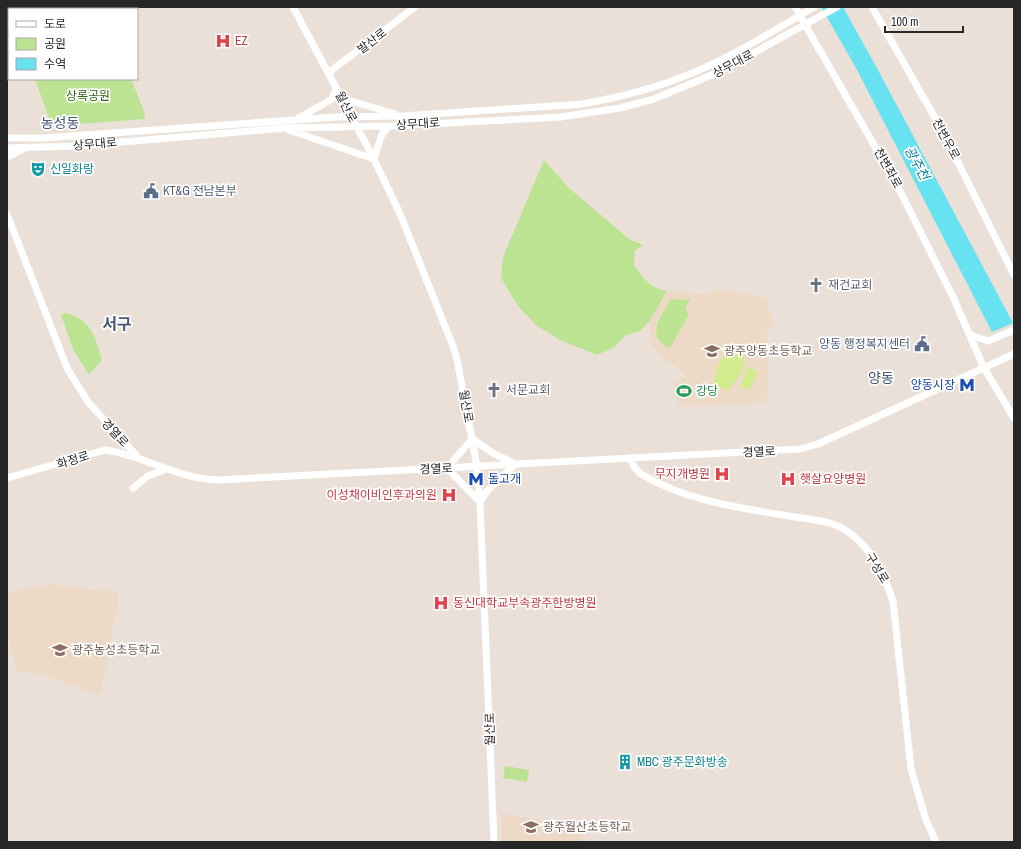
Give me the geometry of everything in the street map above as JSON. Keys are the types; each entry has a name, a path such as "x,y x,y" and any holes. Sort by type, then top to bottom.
{"street":[{"name":"월산로","path":"293,7 374,159 401,216 457,359 477,467 480,502 494,842"},
{"name":"발산로","path":"328,73 415,7"},
{"name":"천변좌로","path":"795,7 802,14 808,24 897,185 954,297 984,368 1014,418"},
{"name":"상무대로","path":"7,138 43,138 350,116 402,116 556,106 607,99 683,77 725,57 814,7"},
{"name":"상무대로","path":"7,148 25,148 285,128 389,126 560,117 640,103 680,90 719,72 837,7"},
{"name":"천변우로","path":"872,7 943,132 1014,275"},
{"path":"295,120 332,99 336,88"},
{"path":"341,98 402,116"},
{"path":"285,128 374,159 382,134 389,126"},
{"path":"7,157 25,148"},
{"name":"경열로","path":"8,217 67,368 88,402 138,458 188,477 218,480 778,451 810,447 1014,354"},
{"path":"970,335 988,341 1014,330"},
{"path":"472,439 493,453 516,464 488,490 480,502 447,468 472,439"},
{"name":"화정로","path":"7,478 105,450 138,458"},
{"name":"구성로","path":"630,458 635,468 641,474 687,495 726,506 828,523 847,531 868,552 883,576 893,601 911,770 926,820 936,842"},
{"path":"133,488 148,476 166,469"}],"shaded area":[{"name":"광주양동초등학교","path":"717,289 767,298 773,326 767,330 768,395 766,400 760,403 679,407 673,383 685,376 681,370 663,358 651,344 649,322 667,291 708,294"},
{"name":"광주농성초등학교","path":"48,584 117,592 119,597 100,695 44,675 27,671 16,672 7,630 7,593"},
{"name":"광주월산초등학교","path":"501,813 534,819 583,833 582,842 502,842"}],"green space":[{"name":"상록공원","path":"35,80 131,80 144,111 145,119 52,126"},
{"path":"544,160 569,188 629,239 643,245 635,251 634,265 648,282 656,288 667,291 649,322 640,331 626,335 614,347 597,355 560,340 537,326 518,306 501,278 503,257"},
{"path":"671,299 690,300 685,309 689,314 670,348 662,344 656,333 659,319"},
{"path":"66,313 82,320 87,325 91,330 97,344 102,360 89,375 73,349 61,315"},
{"path":"730,348 741,349 745,360 739,375 729,389 725,390 715,384 715,375 724,356"},
{"path":"748,367 758,372 749,390 740,386"},
{"path":"505,766 529,770 527,782 503,778"}],"water":[{"name":"광주천","path":"821,7 843,7 1013,323 992,332 855,66"}],"place":[{"name":"EZ","path":"223,41"},
{"name":"신일화랑","path":"38,169"},
{"name":"KT&G 전남본부","path":"151,191"},
{"name":"재건교회","path":"816,285"},
{"name":"양동 행정복지센터","path":"922,344"},
{"name":"광주양동초등학교","path":"712,351"},
{"name":"양동시장","path":"967,385"},
{"name":"서문교회","path":"494,390"},
{"name":"강당","path":"684,391"},
{"name":"무지개병원","path":"722,474"},
{"name":"돌고개","path":"476,479"},
{"name":"햇살요양병원","path":"788,479"},
{"name":"이성채이비인후과의원","path":"449,495"},
{"name":"동신대학교부속광주한방병원","path":"441,603"},
{"name":"광주농성초등학교","path":"60,650"},
{"name":"MBC 광주문화방송","path":"625,762"},
{"name":"광주월산초등학교","path":"531,827"}],"district":[{"name":"농성동","path":"60,123"},
{"name":"서구","path":"117,324"},
{"name":"양동","path":"881,378"}]}
